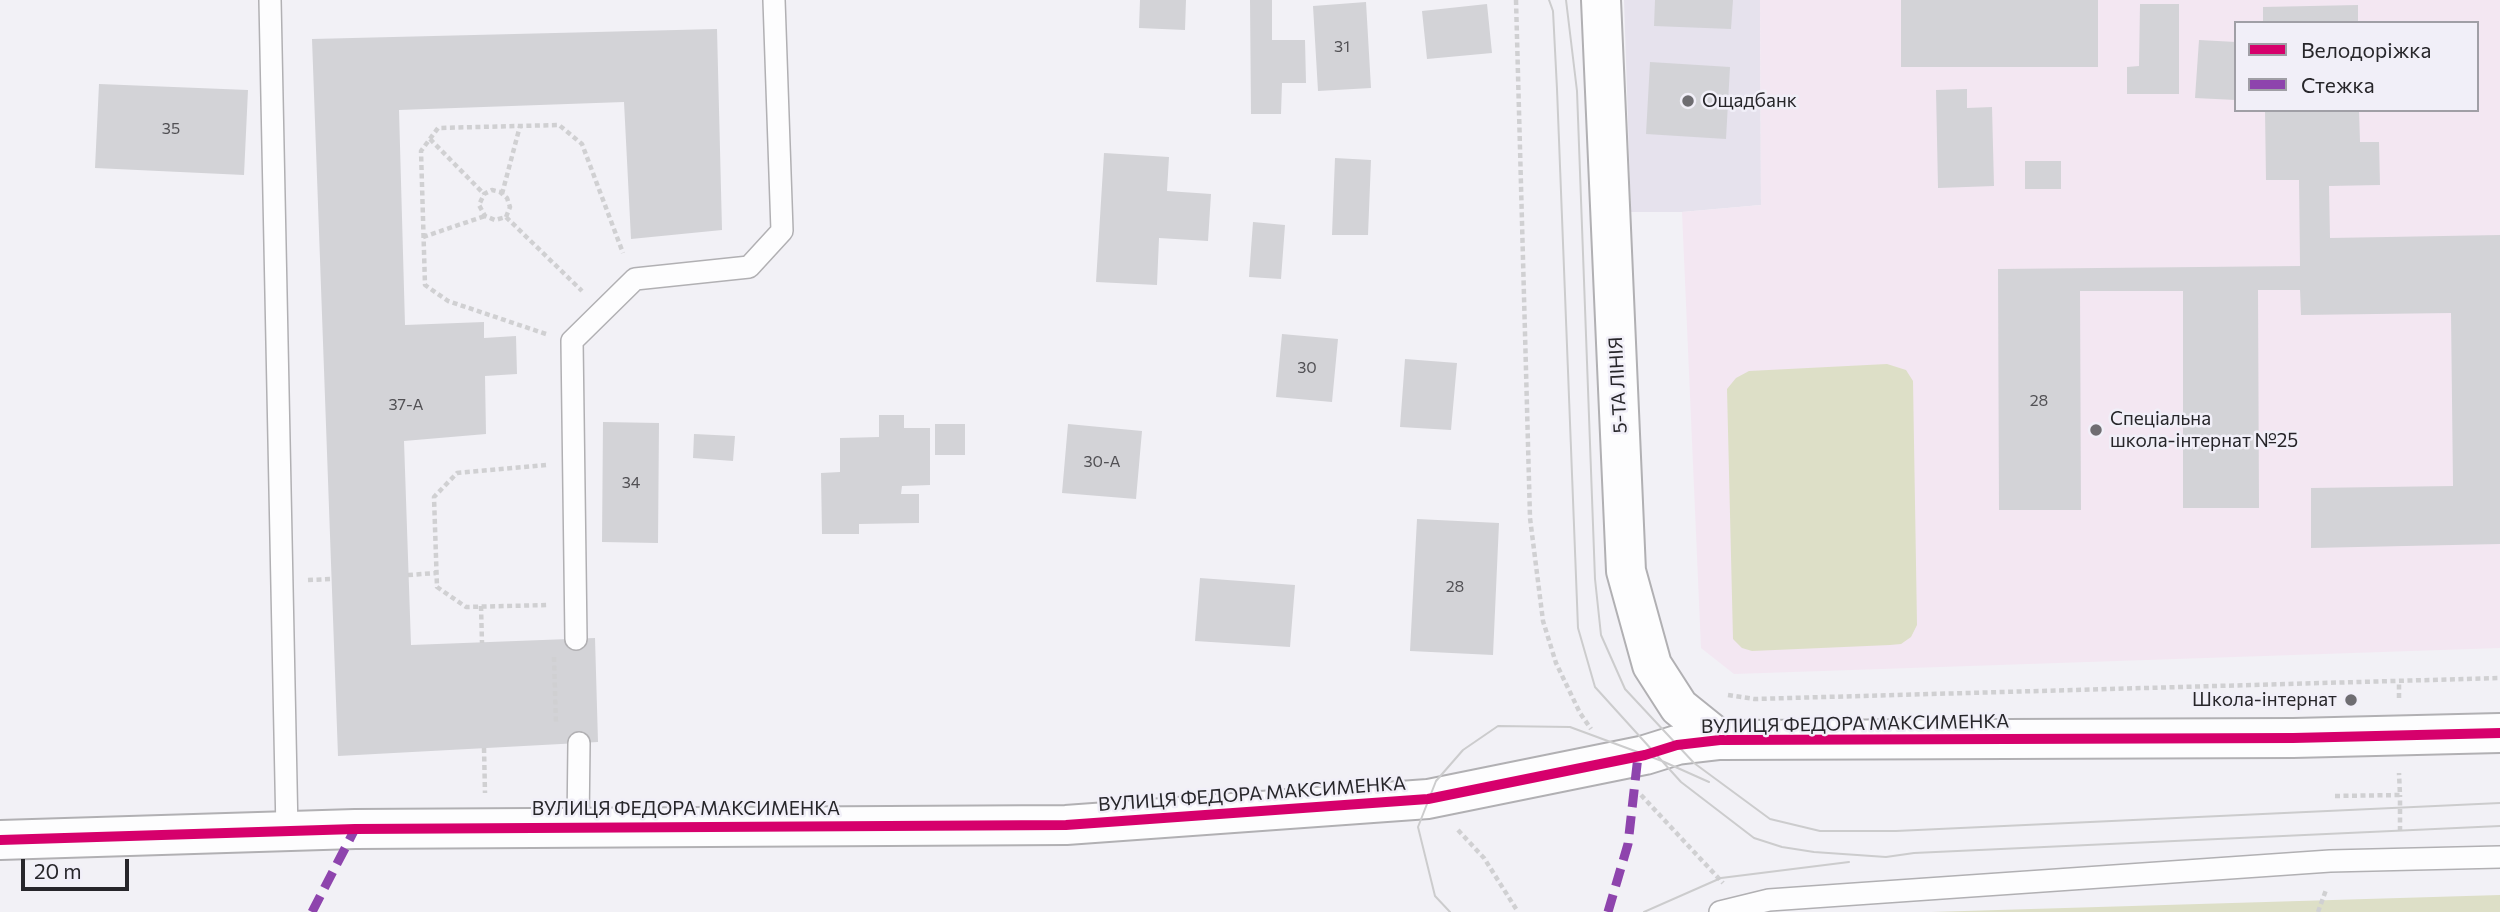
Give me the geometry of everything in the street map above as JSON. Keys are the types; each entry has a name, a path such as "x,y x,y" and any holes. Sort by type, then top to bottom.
{"street":[{"name":"5-ТА ЛІНІЯ","path":"1601,0 1626,571 1652,665 1679,707 1720,740"},
{"name":"ВУЛИЦЯ ФЕДОРА МАКСИМЕНКА","path":"0,839 578,827 1066,825 1428,799 1655,753 1677,745 1720,740 2293,738 2500,733"}],"lane":[{"path":"270,0 287,831"},
{"path":"576,639 572,341 635,278 749,267 782,231 774,0"},
{"path":"578,827 579,743"},
{"path":"1728,910 1769,900 2316,862 2500,857"}],"path":[{"path":"1516,0 1530,518 1543,621 1556,663 1580,713 1633,787 1721,878 1728,910"},
{"path":"554,337 449,301 425,285 421,151 438,128 559,125 582,144 627,262"},
{"path":"502,194 520,126"},
{"path":"430,139 484,194"},
{"path":"492,190 507,198 510,207 506,217 495,220 485,216 479,205 484,194 492,190"},
{"path":"423,237 485,216"},
{"path":"506,217 590,299"},
{"path":"549,453 548,465 457,473 434,497 437,587 466,607 553,605"},
{"path":"408,575 436,573"},
{"path":"481,606 482,643"},
{"path":"554,645 557,738"},
{"path":"1721,695 1754,699 2500,678"},
{"path":"1428,799 1484,858 1518,912"}],"shaded area":[{"path":"1624,0 1760,0 1761,205 1682,212 1631,212"},
{"name":"Спеціальна школа-інтернат №25","path":"1760,0 2500,0 2500,648 1734,674 1701,648 1682,212 1761,205"}],"green space":[{"path":"1887,364 1906,370 1913,381 1917,625 1911,637 1901,644 1890,645 1752,651 1742,648 1733,639 1727,389 1736,378 1749,371"},
{"path":"2500,895 2500,912 1931,912"}],"building":[{"path":"1140,0 1186,0 1185,30 1139,28"},
{"path":"1250,0 1272,0 1272,40 1305,40 1306,83 1282,83 1281,114 1251,114"},
{"path":"1655,0 1733,0 1731,29 1654,26"},
{"path":"1901,0 2098,0 2098,67 1901,67"},
{"path":"1366,2 1371,88 1318,91 1313,6"},
{"path":"1487,4 1492,53 1427,59 1422,11"},
{"path":"2140,4 2179,4 2179,94 2127,94 2127,67 2139,66"},
{"path":"2358,5 2358,21 2263,21 2263,7"},
{"path":"717,29 722,230 631,239 624,102 399,110 405,325 484,322 484,338 516,336 517,374 485,376 486,434 404,441 411,645 595,638 598,742 338,756 312,39"},
{"path":"2199,40 2234,42 2234,100 2195,98"},
{"name":"Ощадбанк","path":"1650,62 1730,67 1726,139 1646,134"},
{"path":"99,84 248,90 244,175 95,168"},
{"path":"1967,89 1967,108 1992,107 1994,186 1938,188 1936,90"},
{"path":"2265,112 2359,112 2360,142 2379,142 2380,185 2329,186 2330,238 2500,235 2500,544 2311,548 2311,488 2453,486 2451,313 2301,315 2300,290 2258,290 2259,508 2183,508 2183,291 2080,291 2081,510 1999,510 1998,269 2300,266 2299,180 2266,180"},
{"path":"1104,153 1169,157 1167,191 1211,194 1208,241 1159,238 1157,285 1096,282"},
{"path":"1335,158 1371,160 1368,235 1332,235"},
{"path":"2025,161 2061,161 2061,189 2025,189"},
{"path":"1253,222 1285,225 1281,279 1249,277"},
{"path":"1282,334 1338,339 1332,402 1276,397"},
{"path":"1405,359 1457,363 1451,430 1400,427"},
{"path":"879,415 904,415 904,428 930,428 930,485 902,486 901,494 919,494 919,523 859,524 859,534 822,534 821,473 840,472 840,438 879,437"},
{"path":"603,422 659,423 658,543 602,542"},
{"path":"935,424 965,424 965,455 935,455"},
{"path":"1068,424 1142,431 1136,499 1062,493"},
{"path":"694,434 735,436 733,461 693,458"},
{"path":"1417,519 1499,523 1493,655 1410,651"},
{"path":"1200,578 1295,585 1290,647 1195,641"}],"tram line":[{"path":"1549,0 1553,11 1557,89 1578,628 1595,687 1681,782 1754,838 1782,847 1814,852 1886,857 1914,853 2500,826"},
{"path":"1566,0 1577,91 1595,579 1601,635 1625,689 1694,763 1770,819 1820,831 1896,831 2500,803"},
{"path":"1450,912 1435,896 1418,827 1436,781 1463,750 1498,726 1570,727 1662,761 1709,782"},
{"path":"1644,912 1721,878 1849,862"}],"marked path":[{"path":"1608,912 1628,844 1638,756"},
{"path":"312,912 355,829"}],"cycle path":[{"path":"0,840 355,829 1066,825 1428,799 1645,755 1677,745 1720,740 2293,738 2500,733"}],"place":[{"name":"Ощадбанк","path":"1688,101"},
{"name":"Спеціальна школа-інтернат №25","path":"2096,430"},
{"name":"Школа-інтернат","path":"2351,700"}]}
